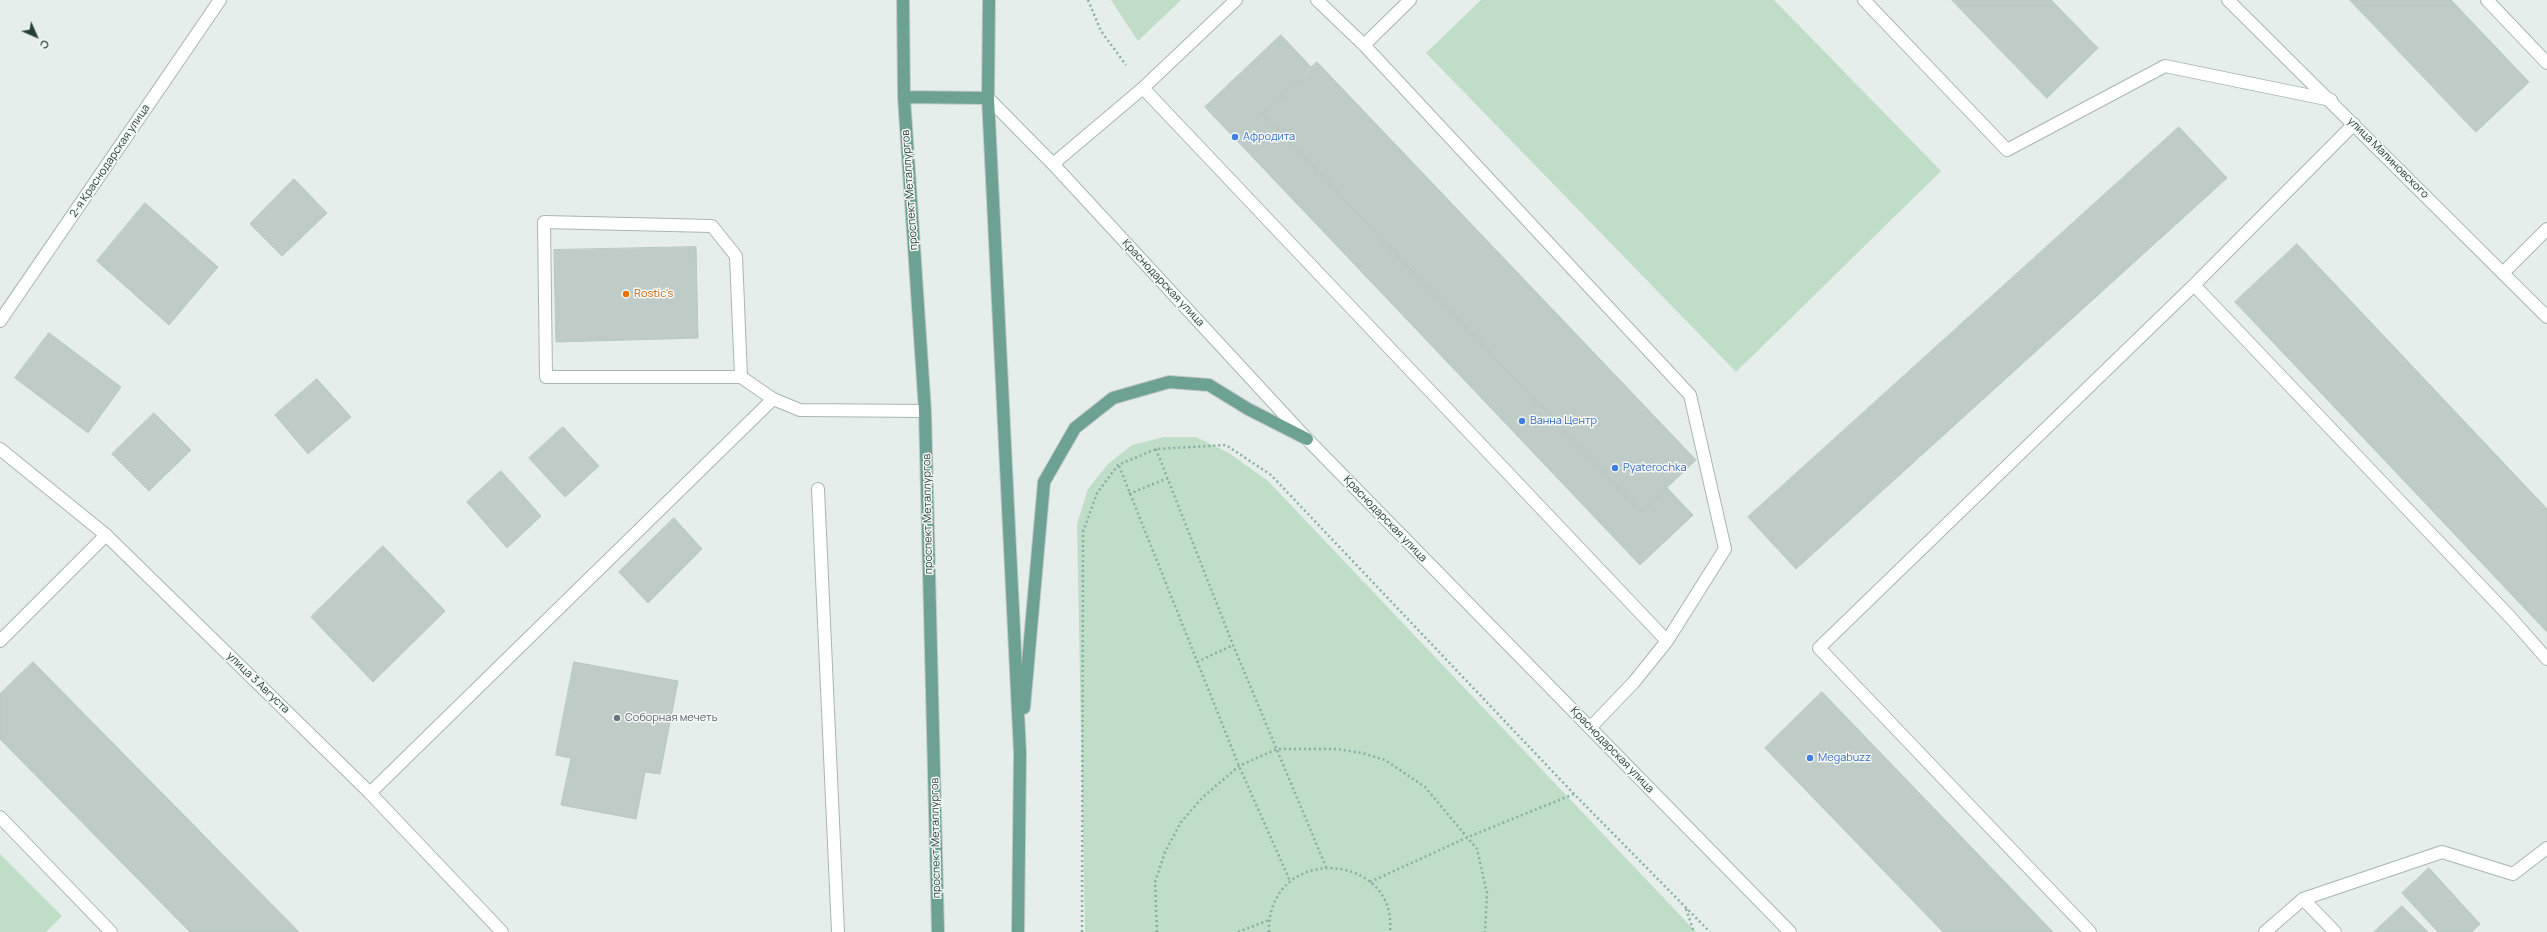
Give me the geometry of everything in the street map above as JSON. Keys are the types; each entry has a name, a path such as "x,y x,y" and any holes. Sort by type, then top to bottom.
{"main road":[{"name":"проспект Металлургов","path":"903,0 904,96 925,411 938,932"},
{"path":"989,0 988,98 1020,753 1018,932"},
{"path":"904,96 988,98"},
{"path":"1020,753 1044,482 1075,428 1114,398 1169,382 1209,385 1248,409 1307,439"}],"street":[{"name":"2-я Краснодарская улица","path":"0,321 220,0"},
{"path":"1053,164 1143,88 1236,0"},
{"path":"1317,0 1364,45 1690,395 1725,549 1667,641 1634,682 1590,728"},
{"path":"1364,45 1410,0"},
{"path":"1864,0 2007,150 2165,66 2331,100"},
{"name":"улица Малиновского","path":"2228,0 2331,100 2547,317"},
{"path":"2487,0 2547,63"},
{"path":"1143,88 1667,641"},
{"name":"Краснодарская улица","path":"988,98 1053,164 1307,439 1790,932"},
{"path":"2090,932 1819,648 2194,285 2354,124"},
{"path":"741,377 736,256 712,226 544,222 546,377 741,377 773,399 800,410 925,411"},
{"path":"2503,272 2547,229"},
{"path":"2194,285 2511,618 2547,659"},
{"path":"370,793 773,399"},
{"name":"улица 3 Августа","path":"0,449 106,535 370,793 498,930"},
{"path":"818,489 838,932"},
{"path":"0,641 106,535"},
{"path":"0,817 111,932"},
{"path":"2265,932 2303,899 2442,852 2513,874 2547,848"},
{"path":"2303,899 2335,932"}],"path":[{"path":"1088,0 1101,31 1143,88"},
{"path":"1082,932 1083,532 1097,493 1118,466 1156,449 1226,445 1271,475 1574,794 1710,932"},
{"path":"1156,449 1233,645 1326,867"},
{"path":"1118,466 1239,766 1290,881"},
{"path":"1129,494 1168,478"},
{"path":"1197,662 1233,645"},
{"path":"1157,932 1155,882 1165,852 1181,822 1203,797 1239,766 1277,749 1337,750 1385,760 1424,787 1468,836 1477,849 1487,893 1485,932"},
{"path":"1370,882 1468,836 1574,794"},
{"path":"1269,932 1269,920 1280,892 1290,881 1306,871 1326,867 1341,868 1356,873 1370,882 1381,896 1388,912 1390,931 1395,932"},
{"path":"1685,907 1694,932"},
{"path":"1238,932 1269,920"}],"green space":[{"path":"1111,0 1181,0 1138,41"},
{"path":"1481,0 1774,0 1941,171 1736,372 1426,53"},
{"path":"1164,437 1196,437 1229,453 1268,481 1696,932 1085,932 1077,524 1088,489 1108,464 1132,445"},
{"path":"0,854 62,916 46,932 0,932"}],"building":[{"path":"1952,0 2051,0 2098,48 2047,98"},
{"path":"2350,0 2451,0 2529,82 2476,132"},
{"path":"1281,35 1312,68 1263,114 1641,512 1667,488 1693,515 1640,565 1205,107"},
{"path":"1317,62 1696,460 1641,512 1263,114"},
{"path":"2179,127 2227,178 1796,569 1748,517"},
{"path":"294,179 327,213 282,256 250,224"},
{"path":"145,203 218,267 169,325 97,261"},
{"path":"2297,244 2547,509 2547,632 2235,302"},
{"name":"Rostic's","path":"696,247 698,338 556,342 554,250"},
{"path":"49,333 121,387 88,433 15,378"},
{"path":"317,379 351,417 308,454 275,415"},
{"path":"154,413 191,450 149,491 112,454"},
{"path":"563,427 599,466 565,497 529,458"},
{"path":"501,471 541,516 507,548 467,502"},
{"path":"674,518 702,549 648,603 619,572"},
{"path":"383,546 445,611 373,682 311,617"},
{"path":"33,662 299,932 190,932 0,739 0,694"},
{"name":"Соборная мечеть","path":"574,662 678,681 660,774 645,772 636,819 561,805 571,758 556,755"},
{"path":"1822,692 2053,932 1943,932 1765,748"},
{"path":"2429,868 2480,924 2472,932 2438,932 2402,893"},
{"path":"2402,906 2428,932 2374,932"}],"place":[{"name":"Афродита","path":"1235,137"},
{"name":"Rostic's","path":"626,294"},
{"name":"Ванна Центр","path":"1522,421"},
{"name":"Pyaterochka","path":"1615,468"},
{"name":"Соборная мечеть","path":"617,718"},
{"name":"Megabuzz","path":"1810,758"}]}
